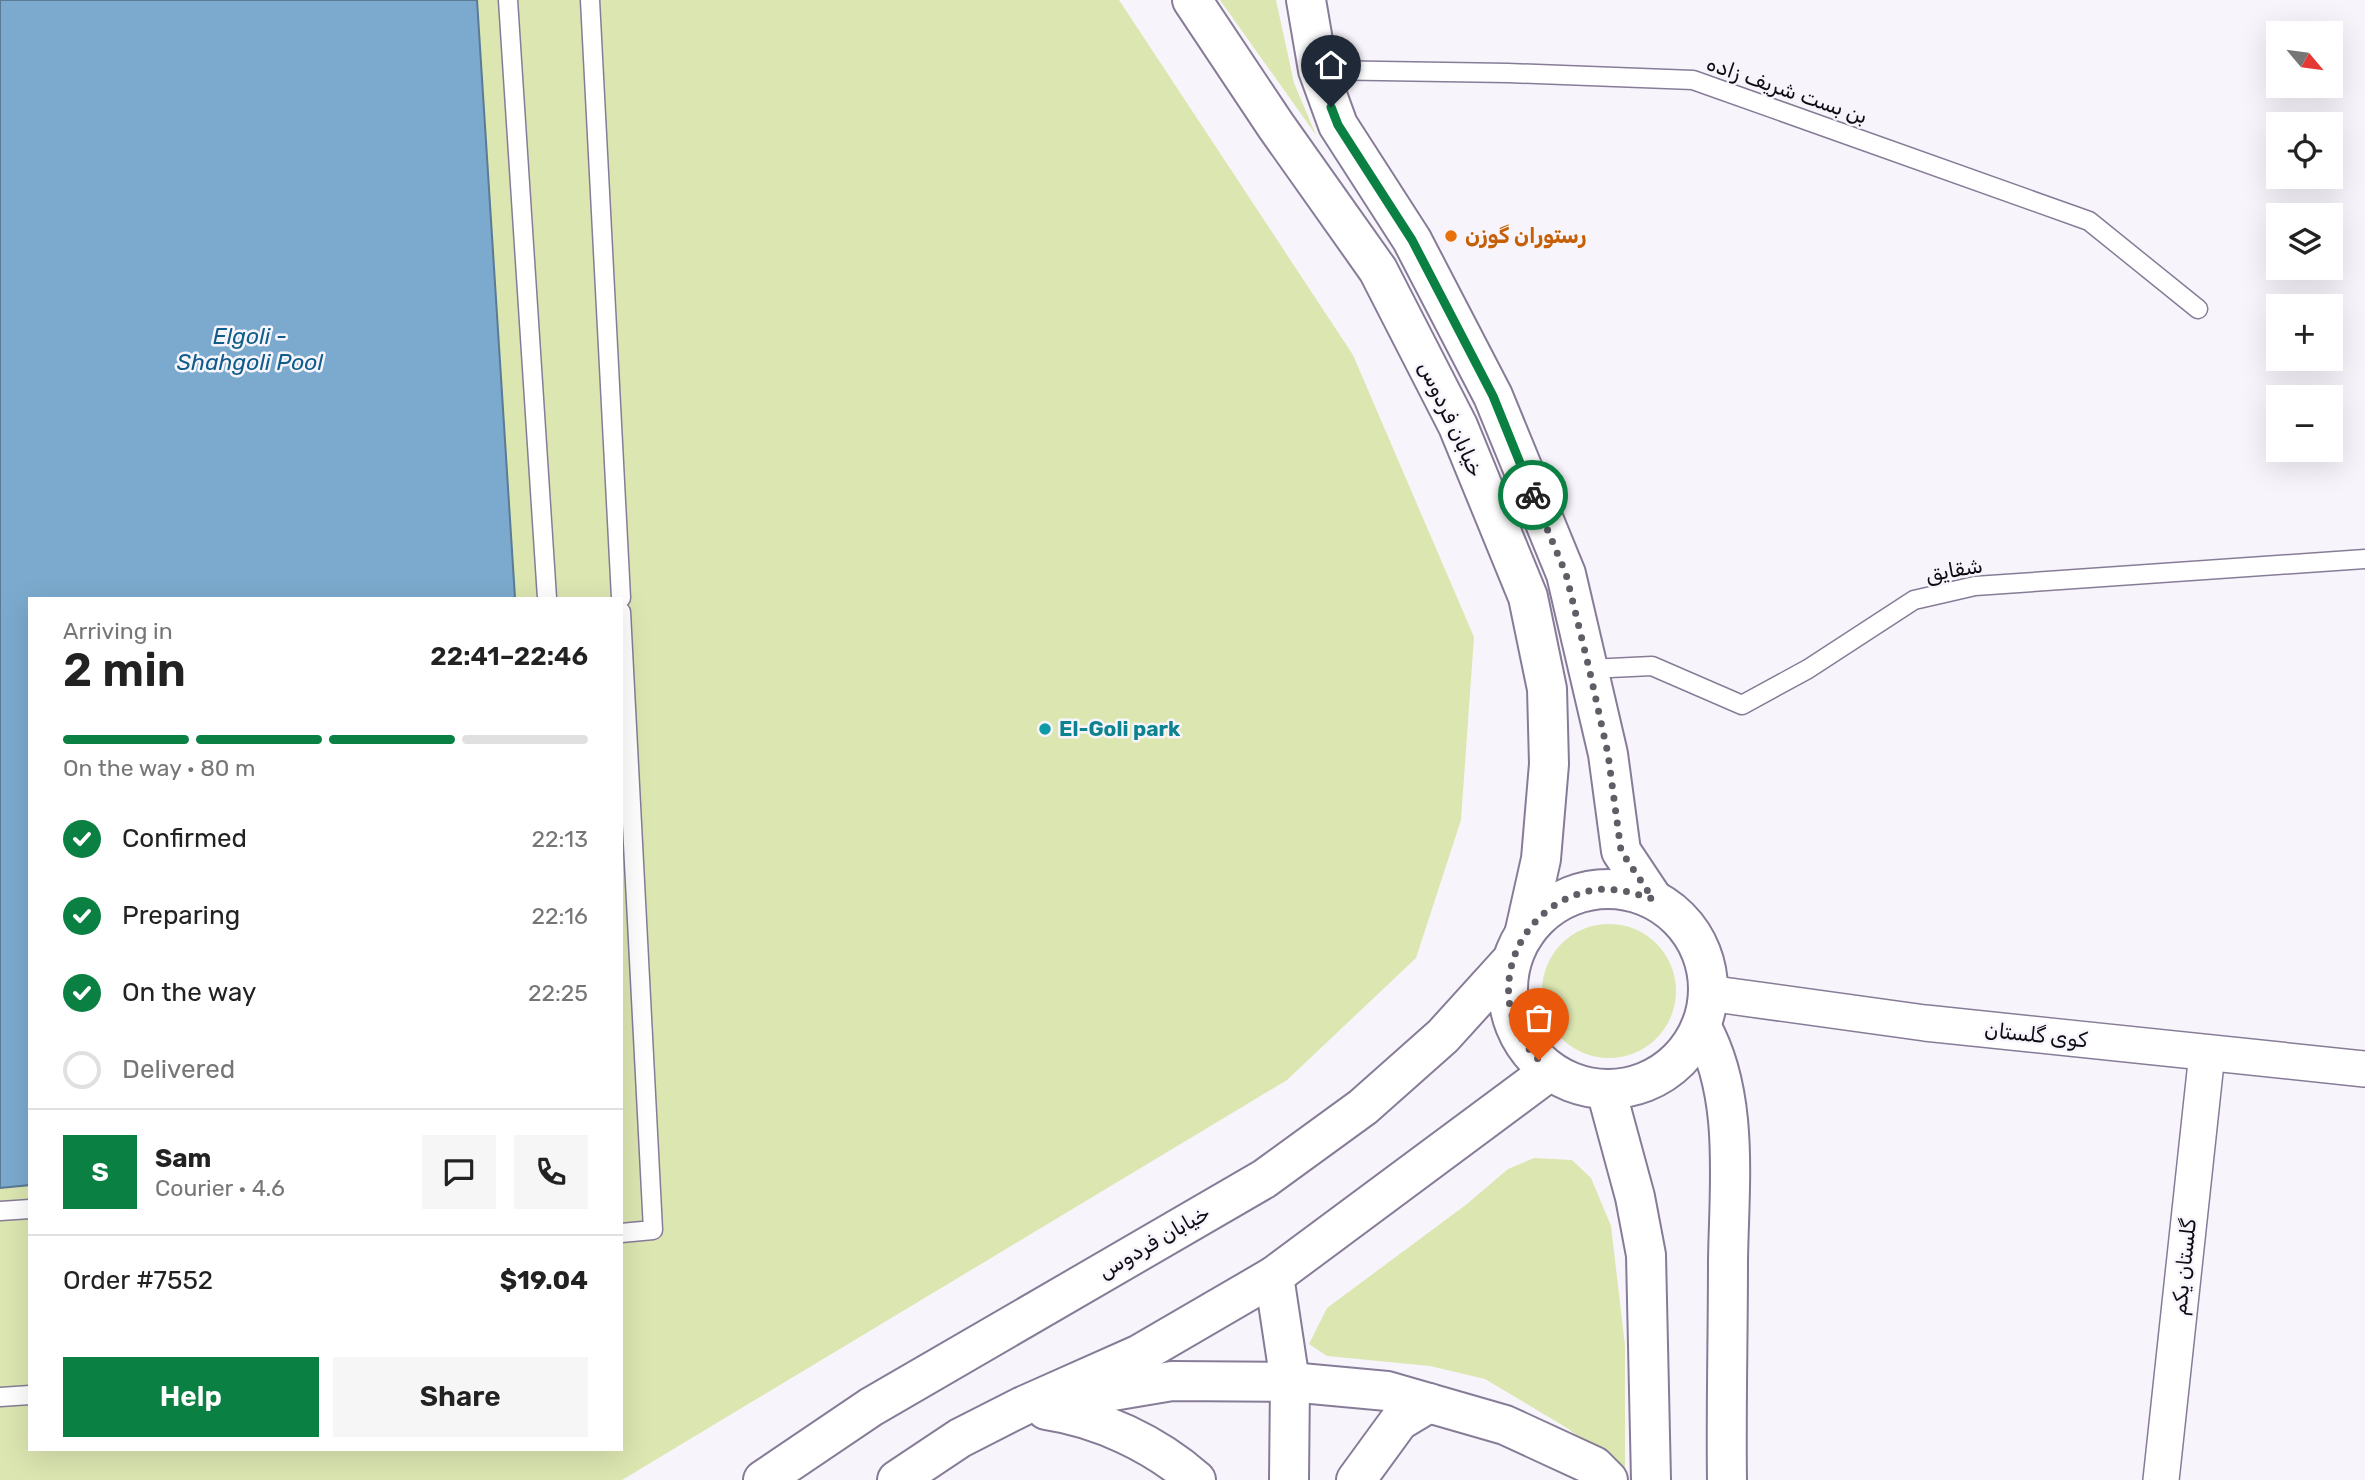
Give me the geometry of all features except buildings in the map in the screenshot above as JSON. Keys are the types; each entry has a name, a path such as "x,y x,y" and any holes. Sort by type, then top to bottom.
{"main road":[{"name":"خیابان فردوس","path":"763,1480 871,1407 1264,1179 1363,1107 1443,1035 1518,948 1541,859 1549,764 1547,689 1528,597 1458,426 1378,270 1192,0"},
{"path":"1306,0 1318,70 1338,125 1412,240 1493,396 1566,574 1608,754 1621,851 1653,899"},
{"path":"1704,1010 1686,1053 1663,1073 1636,1086 1606,1090 1577,1085 1550,1071 1528,1050 1513,1022 1507,992 1518,948 1544,913 1568,897 1596,890 1625,890 1653,899 1676,916 1694,938 1705,964 1704,1010 1723,1083 1729,1149 1727,1480"},
{"path":"897,1480 960,1438 1023,1406 1140,1354 1274,1276 1550,1071"},
{"path":"1606,1090 1635,1197 1646,1255 1651,1480"},
{"path":"1274,1276 1290,1382 1289,1480"},
{"path":"1023,1406 1172,1381 1290,1382 1387,1391 1505,1425 1594,1466 1608,1480"},
{"path":"1356,1480 1399,1421 1429,1403"},
{"path":"1023,1406 1066,1413 1136,1439 1180,1466 1196,1480"}],"street":[{"name":"کوی گلستان","path":"1704,1010 1925,1023 2365,1069"},
{"name":"گلستان یکم","path":"2161,1480 2207,1053"}],"lane":[{"path":"508,0 547,597"},
{"path":"590,0 621,597"},
{"name":"بن بست شریف زاده","path":"1318,70 1693,80 2089,221 2198,309"},
{"name":"شقایق","path":"1589,668 1652,666 1742,705 1808,669 1914,600 1975,586 2365,559"},
{"path":"623,651 653,1230 623,1233"},
{"path":"0,1211 28,1209"},
{"path":"0,1397 28,1395"}],"green space":[{"name":"El-Goli park","path":"0,0 1119,0 1353,355 1474,637 1461,820 1416,958 1287,1080 622,1480 0,1480"},
{"path":"1220,0 1276,0 1294,83 1316,135"},
{"path":"1609,924 1635,929 1656,944 1671,965 1676,991 1671,1017 1656,1038 1635,1053 1609,1058 1583,1053 1562,1038 1547,1017 1542,991 1547,965 1562,944 1583,929"},
{"path":"1534,1158 1572,1160 1591,1178 1611,1226 1625,1345 1625,1472 1567,1428 1485,1379 1430,1366 1327,1356 1309,1344 1327,1308 1467,1204 1508,1169"}],"water":[{"name":"Elgoli - Shahgoli Pool","path":"0,0 477,0 515,597 28,597 28,1185 0,1188"}],"way so far":[{"path":"1533,495 1566,574 1608,754 1621,851 1653,899 1625,890 1582,893 1568,897 1544,913 1524,935 1511,961 1507,992 1513,1022 1528,1050 1539,1060"}],"place":[{"name":"رستوران گوزن","path":"1451,236"},
{"name":"El-Goli park","path":"1045,729"}],"route":[{"path":"1331,107 1338,125 1412,240 1470,351 1493,396 1533,495"}]}
